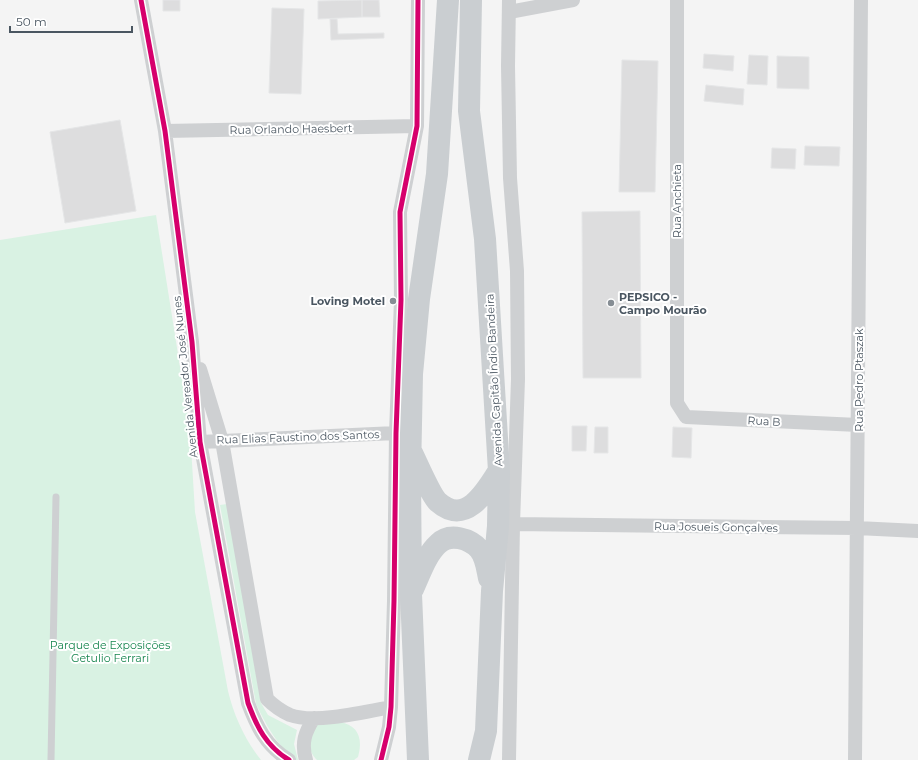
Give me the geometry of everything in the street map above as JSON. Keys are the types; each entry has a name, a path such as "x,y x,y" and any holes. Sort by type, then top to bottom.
{"main road":[{"path":"416,754 411,594 410,474 412,452 412,374 419,299 437,174 448,0"},
{"name":"Avenida Capitão Índio Bandeira","path":"471,0 469,111 485,239 499,471 498,526 492,591 486,731 479,760"},
{"path":"471,38 486,0"},
{"path":"412,452 437,501 451,510 461,510 473,505 483,497 499,471"},
{"path":"411,594 431,553 439,542 450,538 462,538 480,550 486,563 492,591"}],"street":[{"name":"Avenida Vereador José Nunes","path":"141,0 165,131 192,342 200,442 248,703 258,727 268,743 288,760"},
{"path":"381,760 389,727 391,708 396,433 401,300 400,212 416,126 418,0"},
{"path":"510,760 513,524 518,379 516,271 510,171 508,66 509,6 573,0"},
{"name":"Rua Anchieta","path":"677,0 678,403"},
{"name":"Rua Pedro Ptaszak","path":"856,760 861,0"},
{"name":"Rua Orlando Haesbert","path":"165,131 416,126"},
{"name":"Avenida Vereador José Nunes","path":"192,342 222,441 267,699 280,710 291,716 314,718 391,708"},
{"name":"Rua B","path":"678,403 686,417 858,425"},
{"name":"Rua Elias Faustino dos Santos","path":"200,442 396,433"},
{"name":"Rua Josueis Gonçalves","path":"513,524 857,528 918,531"},
{"path":"306,760 303,743 305,732 314,718"}],"lane":[{"path":"51,760 56,497"}],"green space":[{"name":"Parque de Exposições Getulio Ferrari","path":"156,215 190,430 195,512 228,691 233,710 241,727 261,760 0,760 0,240"},
{"path":"227,504 261,703 268,715 297,730 294,744 298,760 295,760 288,754 277,741 256,704 220,505"},
{"path":"339,722 351,726 358,734 360,744 358,757 354,760 317,760 311,752 310,747 314,729 317,725"}],"building":[{"path":"163,0 180,0 180,11 163,11"},
{"path":"362,0 379,0 380,17 362,17"},
{"path":"362,0 362,17 318,19 318,1"},
{"path":"272,8 304,9 301,94 269,93"},
{"path":"330,19 337,19 338,34 384,33 384,38 331,40"},
{"path":"704,54 734,56 733,71 703,68"},
{"path":"749,55 768,56 767,85 747,84"},
{"path":"777,56 809,57 809,89 777,88"},
{"path":"622,60 658,61 655,192 619,192"},
{"path":"706,85 744,89 743,105 704,101"},
{"path":"120,120 136,211 65,223 50,132"},
{"path":"805,146 840,147 839,166 804,165"},
{"path":"772,148 796,149 795,169 771,168"},
{"path":"640,211 641,378 583,378 582,212"},
{"path":"572,426 587,426 586,451 572,451"},
{"path":"595,427 608,427 608,453 594,453"},
{"path":"673,427 692,428 691,458 672,457"}],"cycle path":[{"path":"141,0 165,131 192,342 200,442 248,703 259,728 268,742 274,749 289,760"},
{"path":"381,760 389,727 391,707 396,433 401,300 400,212 417,126 418,0"}],"place":[{"name":"Loving Motel","path":"393,301"},
{"name":"PEPSICO - Campo Mourão","path":"611,303"}]}
